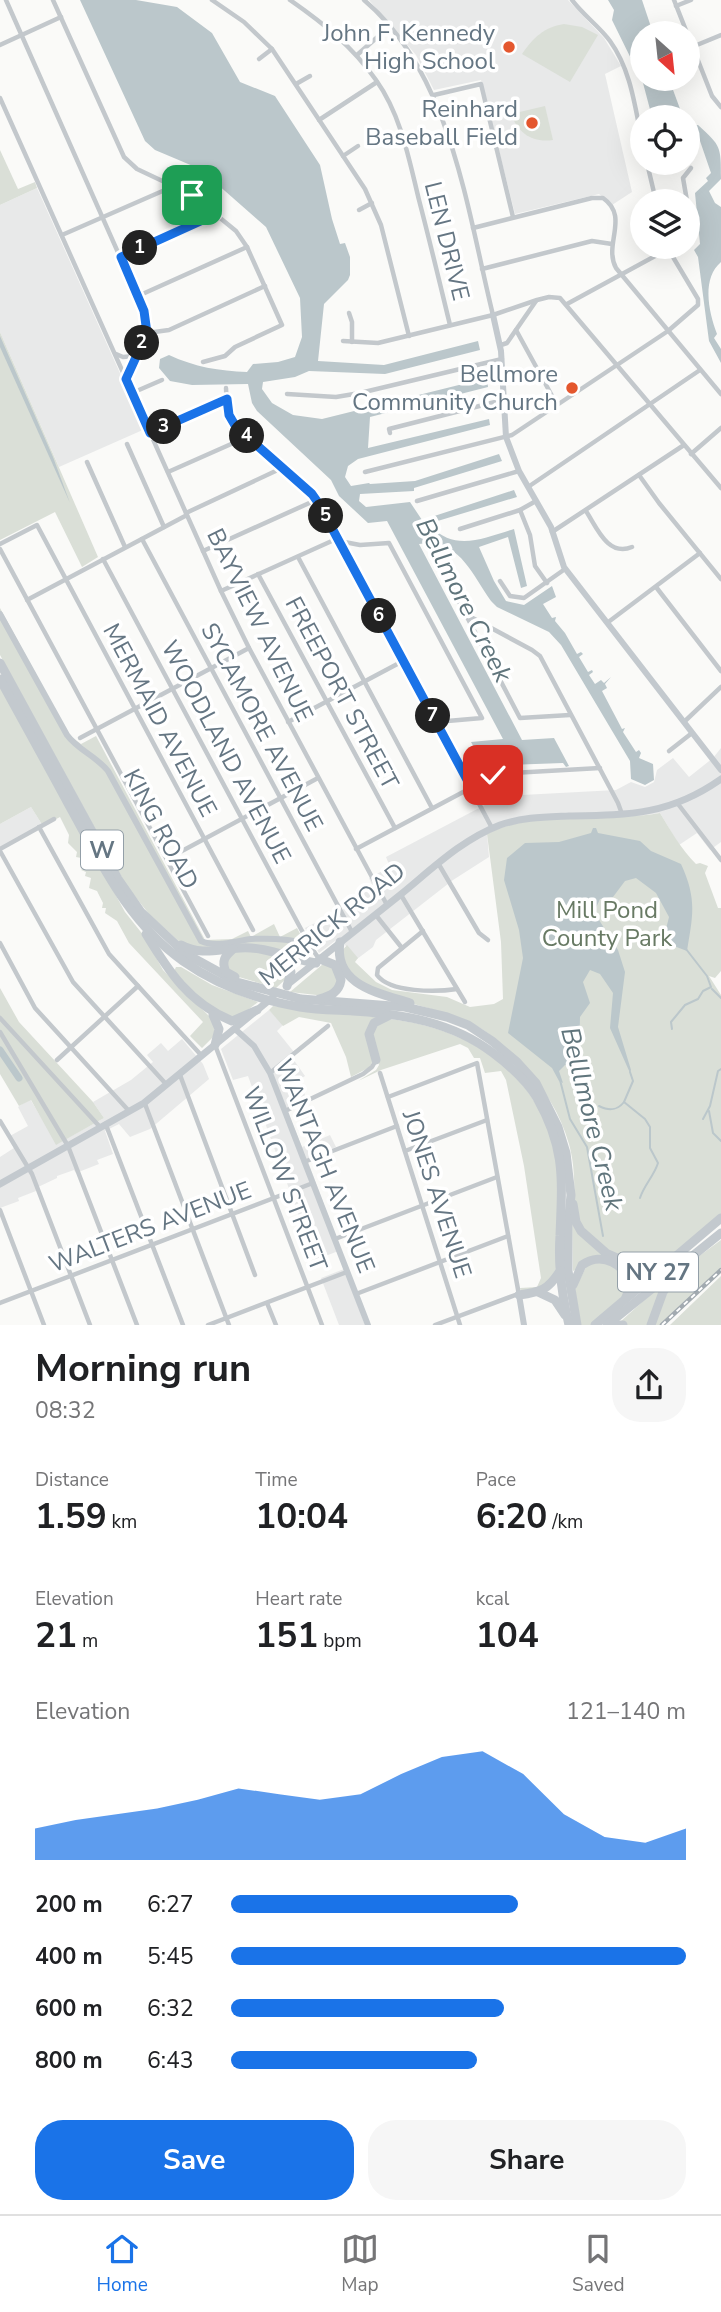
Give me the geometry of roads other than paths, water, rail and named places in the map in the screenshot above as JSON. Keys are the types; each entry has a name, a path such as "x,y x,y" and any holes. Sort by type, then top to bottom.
{"highway":[{"name":"W","path":"0,663 139,915 202,965 254,991"},
{"name":"W","path":"0,679 111,883 181,960 227,986 301,1003 430,1022 454,1030 474,1040 502,1060 525,1082 536,1096 554,1137 561,1167 563,1184 559,1236 568,1321"},
{"path":"139,915 177,943 192,950 210,952 262,949 335,965 341,980 338,990 317,1000"},
{"path":"139,915 164,965 176,980 222,1023 235,1029"},
{"path":"341,942 340,961 354,980 374,992 435,1013"},
{"path":"233,949 225,956 226,972 254,991"},
{"path":"284,955 290,972 286,986"},
{"path":"176,980 172,968 176,964 227,986"},
{"name":"W","path":"301,1003 317,1000 405,1007 435,1013 468,1025 492,1041 536,1083 558,1127 566,1153 570,1195 568,1256 577,1325"},
{"path":"203,1005 232,1021 257,1010"},
{"path":"213,1015 219,1029 215,1045"},
{"path":"376,1060 369,1034 374,1023 390,1015"},
{"path":"570,1195 576,1222 596,1246 615,1258 640,1268 668,1264"},
{"name":"NY 27","path":"595,1325 721,1218"},
{"path":"701,1248 721,1226"},
{"name":"NY 27","path":"607,1325 718,1237"},
{"path":"571,1290 576,1273 582,1265 598,1258 606,1259 619,1266 629,1282 630,1289 622,1303"},
{"path":"651,1325 663,1292 681,1264"},
{"path":"519,1294 538,1292 549,1286 561,1271"},
{"path":"538,1292 555,1300 568,1321"},
{"path":"613,1325 623,1325"}],"main road":[{"name":"MERRICK ROAD","path":"0,1184 144,1102 464,843 492,829 534,817 622,815 660,810 701,793 721,779"}],"street":[{"path":"6,0 144,311 147,333 126,379"},
{"path":"53,0 124,157 137,169 192,195 236,231 247,247 282,325 235,347 225,356 204,362"},
{"path":"212,0 244,22 272,49 372,203 381,225 409,335"},
{"name":"LEN DRIVE","path":"290,0 328,26 357,55 391,106 404,138 450,325"},
{"path":"364,0 414,56 434,95 446,128 501,345 506,437 519,471 552,532 565,569 721,769"},
{"path":"572,0 609,40 618,55 630,83 635,105"},
{"path":"682,21 675,3 691,0"},
{"path":"0,45 61,17"},
{"path":"357,55 390,26"},
{"path":"700,44 721,35"},
{"path":"259,59 272,49"},
{"path":"700,67 712,96 721,107"},
{"path":"296,84 310,76"},
{"path":"319,120 377,82"},
{"path":"434,95 481,84 513,218"},
{"name":"BAYVIEW AVENUE","path":"0,97 221,591 387,905"},
{"path":"343,156 358,146"},
{"path":"62,235 174,185"},
{"path":"473,228 592,198 603,198 611,205 616,218 617,231 612,244 612,259 620,274 721,394"},
{"path":"359,210 372,203"},
{"path":"121,257 216,214"},
{"path":"482,269 592,241 612,244"},
{"path":"138,296 247,247"},
{"path":"567,304 650,259"},
{"path":"365,472 512,435 668,331 698,305 698,299 674,259"},
{"path":"147,333 169,330 265,286"},
{"path":"343,341 375,344 555,297 567,304 720,486"},
{"path":"501,345 507,343 537,300"},
{"path":"349,313 352,342"},
{"path":"516,330 557,405"},
{"path":"115,354 123,357 135,355"},
{"path":"286,394 336,397 502,359"},
{"path":"528,487 701,370"},
{"path":"132,393 162,380"},
{"path":"226,388 231,419 316,500 492,829"},
{"path":"150,433 227,399"},
{"path":"390,433 389,429 503,400"},
{"path":"691,454 721,428"},
{"path":"168,472 247,437"},
{"path":"127,444 164,527"},
{"path":"552,532 684,445"},
{"path":"87,462 125,547"},
{"path":"27,600 186,514 282,468"},
{"path":"417,501 519,471"},
{"path":"639,475 721,579"},
{"path":"203,551 316,500"},
{"path":"460,529 520,510 536,501"},
{"path":"520,510 530,535 535,566 547,583"},
{"path":"586,511 607,543 622,551 632,547"},
{"name":"MERMAID AVENUE","path":"0,547 37,525 253,930"},
{"name":"SYCAMORE AVENUE","path":"142,539 352,932"},
{"path":"221,591 338,539 360,545 390,545 482,718 436,722"},
{"path":"0,547 208,936"},
{"path":"607,623 700,553"},
{"path":"298,556 432,808"},
{"path":"435,556 520,718 571,715"},
{"name":"WOODLAND AVENUE","path":"103,559 318,961"},
{"path":"500,581 510,596 524,598 565,569"},
{"name":"FREEPORT STREET","path":"258,574 395,828"},
{"path":"656,587 721,671"},
{"name":"KING ROAD","path":"0,614 67,735 108,771 201,941 212,944 278,939 309,944"},
{"path":"467,615 540,656 622,815"},
{"path":"80,738 249,648"},
{"path":"288,722 403,661"},
{"path":"684,722 721,687"},
{"path":"669,751 692,733"},
{"path":"356,849 497,774 600,768"},
{"path":"167,859 318,778"},
{"path":"678,804 721,860"},
{"path":"54,819 0,850 73,982 167,1085"},
{"path":"39,827 109,954 202,1056"},
{"path":"437,863 479,933 488,940"},
{"path":"401,894 465,1002"},
{"path":"375,914 402,948"},
{"path":"423,931 378,968 377,975 382,981 419,990 457,989"},
{"path":"0,943 36,1008 130,1111"},
{"path":"57,1060 138,986"},
{"path":"0,1018 103,1126 183,1325"},
{"path":"270,1073 327,1026"},
{"name":"WANTAGH AVENUE","path":"235,1029 254,1046 270,1073 368,1325"},
{"path":"0,1032 68,1146 136,1325"},
{"name":"WILLOW STREET","path":"215,1045 322,1325"},
{"path":"285,1111 363,1074 376,1060"},
{"path":"388,1097 477,1063 524,1325"},
{"name":"JONES AVENUE","path":"380,1073 460,1325"},
{"path":"179,1074 255,1275"},
{"path":"144,1102 229,1325"},
{"path":"405,1152 487,1120"},
{"path":"0,1121 29,1168 90,1325"},
{"path":"304,1162 397,1126"},
{"path":"335,1240 497,1177"},
{"name":"WALTERS AVENUE","path":"0,1303 313,1183"},
{"path":"0,1210 44,1325"},
{"path":"356,1294 508,1236"},
{"path":"208,1325 347,1272"},
{"path":"435,1325 519,1294"},
{"path":"267,1303 275,1325"}],"waterway":[{"path":"672,1029 671,1022 685,1005 698,999 703,991 711,987 707,976 686,949"},
{"path":"712,989 721,998"},
{"path":"0,1050 19,1078"},
{"path":"703,1119 710,1106 718,1071 721,1069"},
{"path":"630,1072 633,1081 624,1102 645,1119 650,1127 650,1148 658,1163 640,1198"},
{"name":"Belllmore Creek","path":"560,1080 570,1119 587,1147 603,1236"},
{"path":"599,1106 613,1109 624,1102"},
{"path":"709,1111 713,1133 721,1141"}],"railway":[{"path":"662,1325 721,1270"}],"place":[{"name":"John F. Kennedy High School","path":"509,47"},
{"name":"Reinhard Baseball Field","path":"532,123"},
{"name":"Bellmore Community Church","path":"572,388"}],"water label":[{"name":"Bellmore Creek","path":"464,600"}],"park label":[{"name":"Mill Pond County Park","path":"607,924"}]}
